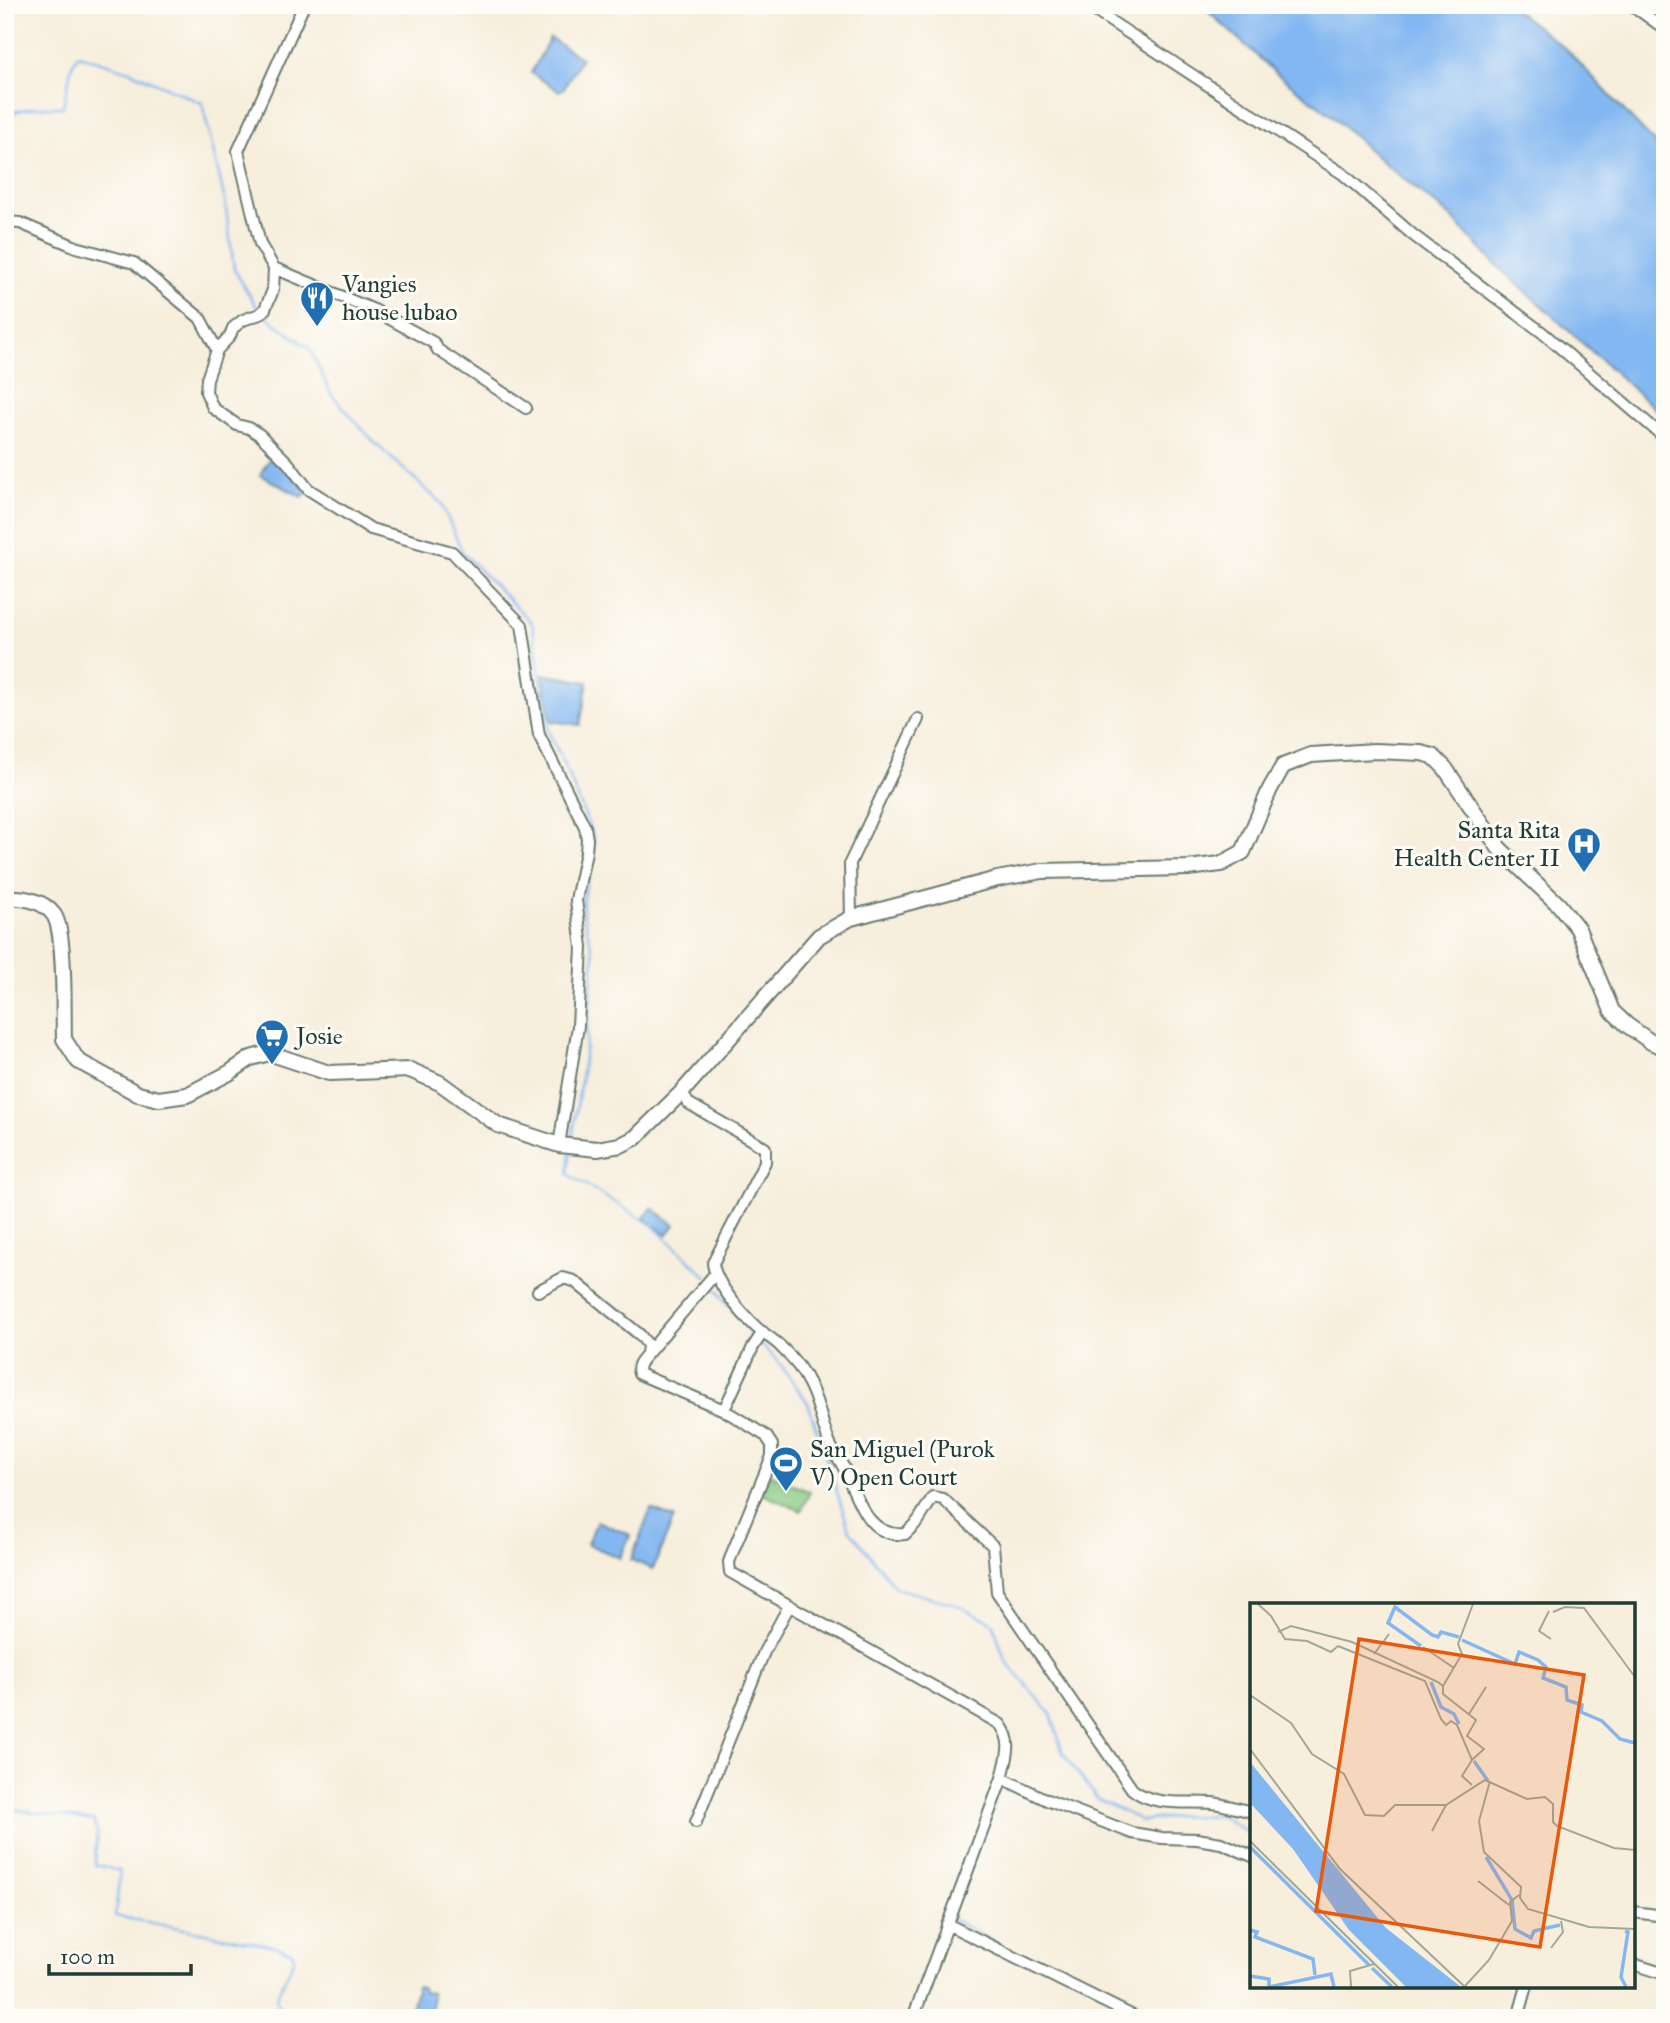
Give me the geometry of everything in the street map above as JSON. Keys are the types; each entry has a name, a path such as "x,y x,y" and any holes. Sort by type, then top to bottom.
{"street":[{"path":"304,5 238,151 260,244 274,268 273,290 265,309 233,328 230,336 217,349 207,379 206,392 213,408 237,425 260,435 288,463 308,489 371,529 452,552 522,625 539,735 585,827 587,839 576,900 582,947 578,1026 559,1145"},
{"path":"1086,5 1343,173 1413,235 1544,333 1665,438"},
{"path":"1632,5 1665,29"},
{"path":"5,222 20,223 76,247 134,263 200,318 217,349"},
{"path":"274,268 373,310 434,343 438,350 526,408"},
{"path":"851,918 850,863 918,719"},
{"path":"5,898 20,897 40,903 55,915 61,937 64,1039 70,1051 78,1061 138,1094 159,1099 187,1095 251,1058 270,1053 329,1073 410,1070 440,1083 498,1125 559,1145 597,1149 621,1145 635,1138 682,1092 819,936 851,918 997,879 1042,870 1188,868 1221,864 1243,852 1283,766 1311,755 1375,751 1421,753 1433,756 1445,768 1499,848 1559,905 1578,929 1612,1011 1651,1042 1665,1048"},
{"path":"682,1092 688,1103 765,1148 765,1162 713,1263 714,1275 758,1339 782,1347 804,1374 828,1440 867,1518 891,1534 905,1534 918,1521 934,1496 943,1499 993,1546 997,1592 1132,1789 1142,1797 1153,1800 1217,1804 1250,1812"},
{"path":"714,1275 638,1365 639,1374 724,1410 766,1436 772,1445 772,1456 729,1562 730,1572 932,1684 1000,1724 1008,1734 1009,1745 1002,1778 913,2018"},
{"path":"538,1291 563,1278 573,1281 640,1335 648,1345 647,1354"},
{"path":"724,1410 758,1339"},
{"path":"696,1822 764,1652 789,1606"},
{"path":"1002,1778 1047,1800 1132,1833 1221,1843 1250,1855"},
{"path":"1635,1912 1665,1916"},
{"path":"947,1924 1137,2018"},
{"path":"1635,1965 1665,1975"},
{"path":"1518,2018 1526,1988"}],"green space":[{"name":"San Miguel (Purok V) Open Court","path":"770,1474 810,1492 801,1511 762,1494"}],"water":[{"path":"1201,5 1509,5 1567,50 1665,154 1665,418 1491,260 1451,217 1379,159 1331,115 1277,74"},
{"path":"550,38 581,58 564,88 559,91 531,73"},
{"path":"273,453 307,492 302,497 260,475"},
{"path":"543,674 588,682 580,725 551,721"},
{"path":"652,1208 675,1225 667,1235 644,1218"},
{"path":"651,1509 674,1518 653,1569 631,1560"},
{"path":"597,1521 630,1535 620,1558 587,1544"},
{"path":"417,1986 423,1987 424,1992 432,1993 431,2013 411,2008"}],"waterway":[{"path":"5,114 36,107 63,107 72,65 78,55 127,70 202,103 225,201 234,269 258,309"},
{"path":"263,314 310,349 331,394 375,443 441,503 463,553 532,623 549,733 594,838 583,900 583,914 594,956 585,1052 572,1141"},
{"path":"571,1151 568,1174 652,1225 707,1277"},
{"path":"710,1282 754,1337"},
{"path":"759,1342 780,1364 808,1403 849,1529 896,1588 954,1604 993,1623 1005,1660 1051,1714 1063,1753 1097,1799 1142,1821 1180,1816 1223,1817 1250,1834"},
{"path":"5,1808 94,1821 97,1831 95,1865 120,1871 115,1916 274,1946 293,1953 294,1961 276,1997 281,2018"},
{"path":"952,1919 1005,1947"},
{"path":"1139,2013 1149,2018"}],"place":[{"name":"Vangies house lubao","path":"317,328"},
{"name":"Santa Rita Health Center II","path":"1584,874"},
{"name":"Josie","path":"272,1066"},
{"name":"San Miguel (Purok V) Open Court","path":"786,1493"}]}
